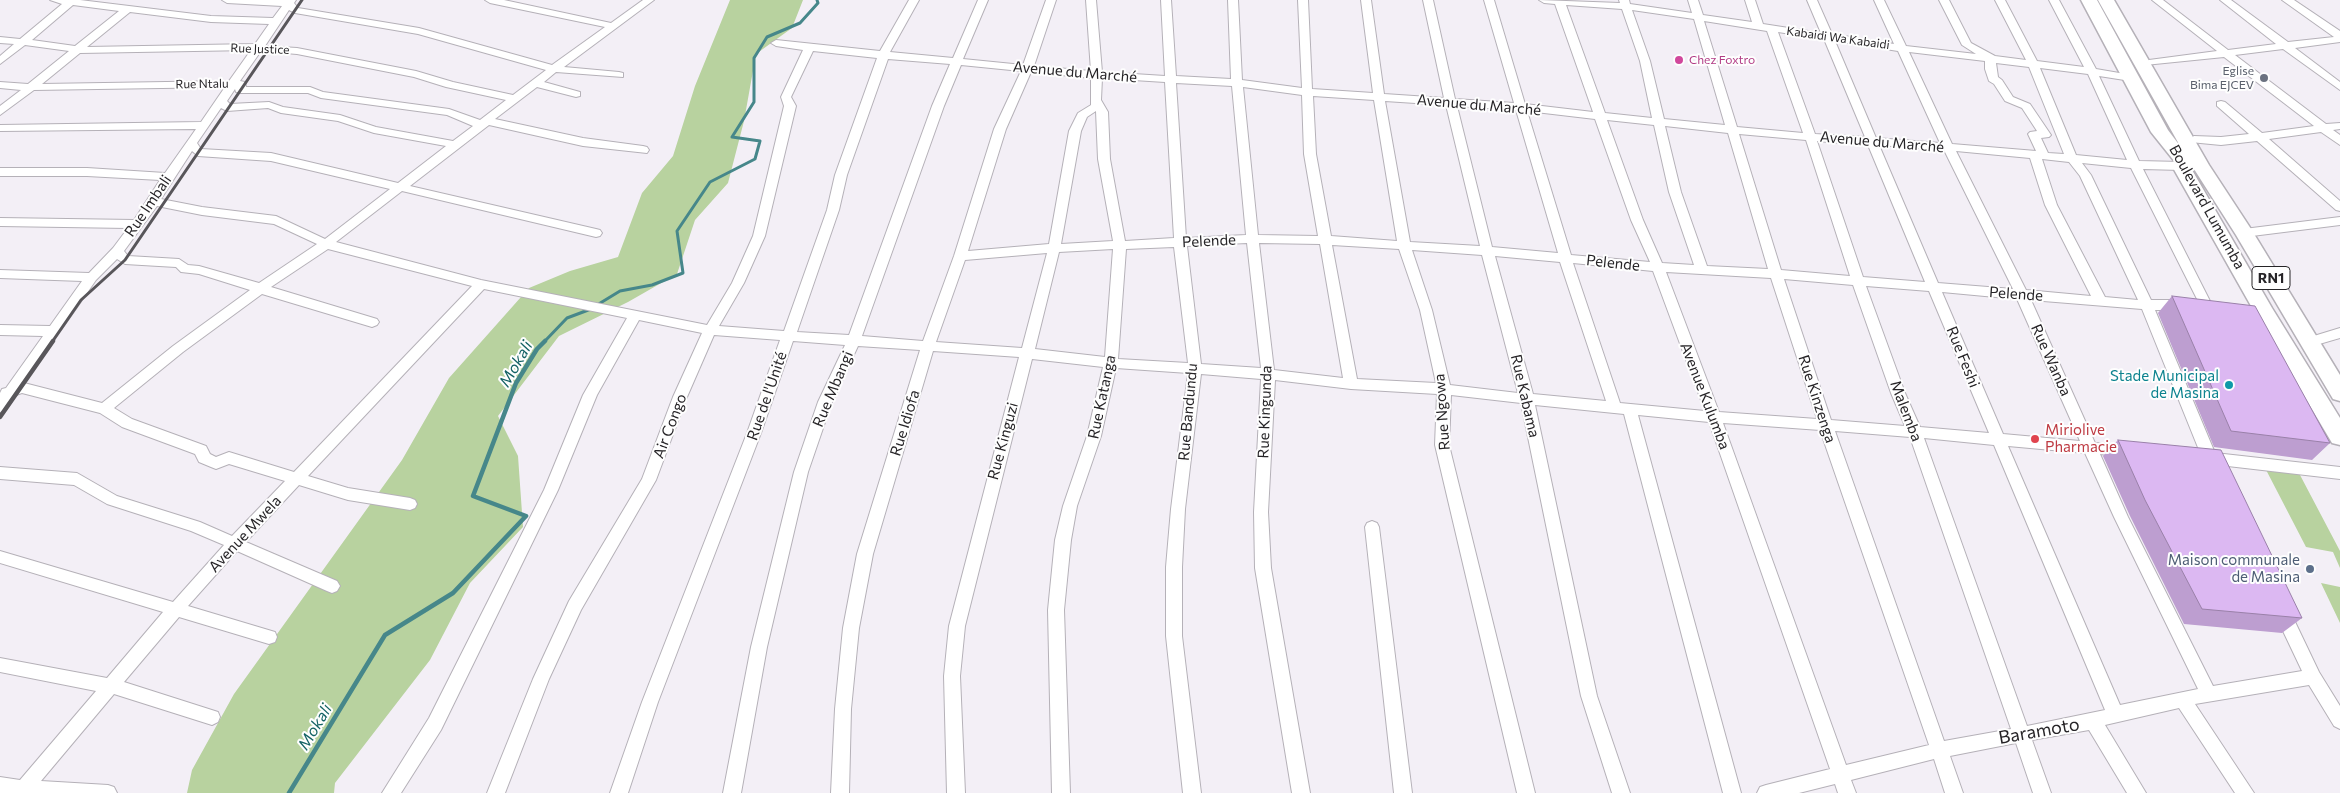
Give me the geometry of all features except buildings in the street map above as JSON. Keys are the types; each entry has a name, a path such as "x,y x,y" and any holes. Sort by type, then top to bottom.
{"highway":[{"path":"2089,0 2160,132 2189,166"},
{"name":"Boulevard Lumumba","path":"2094,0 2182,138"},
{"name":"Boulevard Lumumba","path":"2106,0 2182,138 2189,166 2257,312 2340,437"},
{"path":"2114,0 2150,63 2182,138 2189,166"},
{"name":"Boulevard Lumumba","path":"2189,166 2244,233 2340,393"}],"street":[{"path":"55,0 211,19 277,21"},
{"path":"227,0 290,1 295,10 419,32 554,69 619,76"},
{"path":"490,0 613,26"},
{"path":"104,409 178,349 260,288 326,244 554,69 649,0"},
{"name":"Rue de l'Unité","path":"619,793 650,702 754,433 833,210 841,175 884,54 914,0"},
{"name":"Rue Mbangi","path":"732,793 759,647 801,472 826,402 854,340 938,106 983,0"},
{"name":"Rue Idiofa","path":"840,793 843,709 851,628 865,554 928,346 960,256 1000,129 1028,67 1051,0"},
{"name":"Rue Katanga","path":"1062,793 1056,610 1063,540 1070,506 1094,436 1111,363 1120,245 1104,159 1102,112 1096,100 1098,75 1091,0"},
{"name":"Rue Bandundu","path":"1166,0 1180,243 1195,369 1178,509 1174,577 1174,636 1192,793"},
{"name":"Rue Kingunda","path":"1233,0 1237,83 1268,374 1261,512 1264,568 1301,793"},
{"path":"1303,0 1310,154 1350,384"},
{"name":"Rue Ngowa","path":"1366,0 1379,98 1404,245 1426,310 1444,389 1442,445 1526,793"},
{"name":"Rue Kabama","path":"1428,0 1437,47 1487,251 1527,399 1589,696 1621,793"},
{"path":"1489,0 1565,258 1622,407 1732,793"},
{"name":"Kabaidi Wa Kabaidi","path":"1544,0 1625,3 1698,18 1900,48 2092,71 2131,78"},
{"name":"Rue Kinzenga","path":"1693,0 1776,274 1826,426 1954,793"},
{"name":"Malemba","path":"1750,0 1766,28 1810,136 1858,281 1898,393 1915,432 2042,793"},
{"name":"Rue Feshi","path":"1812,0 2115,714"},
{"name":"Rue Wanba","path":"1879,0 1900,48 2022,295 2089,448 2209,694"},
{"path":"1944,0 1967,45 1991,58 1990,68 1993,79 1998,82 2010,99 2026,106 2045,135 2034,134 2042,153 2035,155 2051,205 2100,300"},
{"path":"2000,0 2033,64 2071,157 2085,175 2147,305 2218,476"},
{"path":"2054,0 2092,71 2134,163 2210,306"},
{"path":"2157,0 2340,141"},
{"path":"2225,0 2340,87"},
{"path":"2287,0 2340,38"},
{"path":"0,61 73,1"},
{"name":"Rue Imbali","path":"0,407 4,393 53,331 92,277 117,251 154,201 191,142 290,1"},
{"name":"Avenue Kulumba","path":"1560,1 1637,220 1714,416 1847,793"},
{"path":"1625,3 1645,61 1675,192 1702,270"},
{"path":"0,112 129,8"},
{"path":"2150,63 2340,38"},
{"name":"Rue Justice","path":"0,40 54,45 77,50 258,47 268,50 320,54 336,59 380,66 515,100"},
{"name":"Avenue du Marché","path":"776,43 809,48 958,60 1098,75 1237,83 1306,92 1521,108 1600,117 2071,157 2152,166 2189,166"},
{"name":"Air Congo","path":"496,793 540,679 576,606 649,480 680,397 710,330 738,283 759,236 790,106 786,97 809,48"},
{"name":"Rue Ntalu","path":"0,85 30,87 241,84 240,90 310,90 321,95 376,100 406,107 449,112 485,123"},
{"path":"536,84 576,94"},
{"name":"Rue Kinguzi","path":"956,793 952,676 957,626 1054,248 1075,131 1082,115 1096,106 1096,100"},
{"path":"220,101 228,108 269,105 281,110 340,118 374,130 405,134 455,145"},
{"path":"2221,104 2340,207"},
{"path":"485,123 584,142 643,150"},
{"path":"0,128 203,126"},
{"path":"2182,138 2221,140 2340,126"},
{"path":"191,142 198,152 271,157 596,233"},
{"path":"0,172 87,172 168,176"},
{"path":"154,201 202,210 276,220 326,244 481,284 710,330 788,334 1027,353 1111,363 1268,374 1350,384 1444,389 1527,399 2136,452"},
{"path":"0,222 136,224"},
{"path":"2244,233 2340,222"},
{"name":"Pelende","path":"960,256 1054,248 1253,239 1326,240 1487,251 1656,268 1776,274 2147,305 2210,306"},
{"path":"117,251 125,260 179,263 185,269 199,270 372,322"},
{"path":"0,274 92,277"},
{"name":"Avenue Mwela","path":"22,791 175,610 235,543 481,284"},
{"path":"391,793 435,724 551,490 590,395 635,316"},
{"path":"0,330 53,331"},
{"path":"2309,342 2340,333"},
{"path":"4,393 22,388 104,409 127,422 201,450 204,458 216,463 229,458 348,494 410,504"},
{"path":"2191,457 2340,473"},
{"path":"0,473 77,479 112,500 158,513 235,543 332,586"},
{"path":"1372,527 1403,793"},
{"path":"0,557 269,637"},
{"path":"2276,598 2313,677 2340,721"},
{"path":"0,665 111,686 212,717"},
{"name":"Baramoto","path":"1766,793 1841,776 1939,750 2021,733 2093,721 2115,714 2209,694 2313,677"},
{"path":"2182,700 2245,793"},
{"path":"2093,721 2137,793"},
{"path":"0,785 22,791 108,793"}],"green space":[{"path":"730,0 803,0 792,28 756,54 744,121 728,183 695,220 677,274 628,302 559,336 498,416 518,456 523,527 470,583 430,660 335,783 334,793 187,793 192,770 234,694 402,460 449,378 529,288 570,271 618,257 642,193 673,156 695,86"},
{"path":"2263,464 2300,475 2340,551 2340,568 2333,552 2306,547"},
{"path":"2321,583 2340,587 2340,623"}],"waterway":[{"name":"Mokali","path":"597,305 620,291 652,285 683,273 677,231 710,182 755,159 760,141 732,137 754,102 754,58 767,37 800,23 818,3 817,0"},
{"name":"Mokali","path":"544,342 567,318 591,309"},
{"name":"Mokali","path":"289,793 385,635 453,593 526,516 473,496 516,383 537,349 544,342"}],"railway":[{"path":"52,342 81,300 125,260 302,0"},
{"path":"0,417 53,341"}],"place":[{"name":"Chez Foxtro","path":"1679,60"},
{"name":"Eglise Bima EJCEV","path":"2264,78"},
{"name":"Stade Municipal de Masina","path":"2229,385"},
{"name":"Miriolive Pharmacie","path":"2035,439"},
{"name":"Maison communale de Masina","path":"2310,569"}]}
